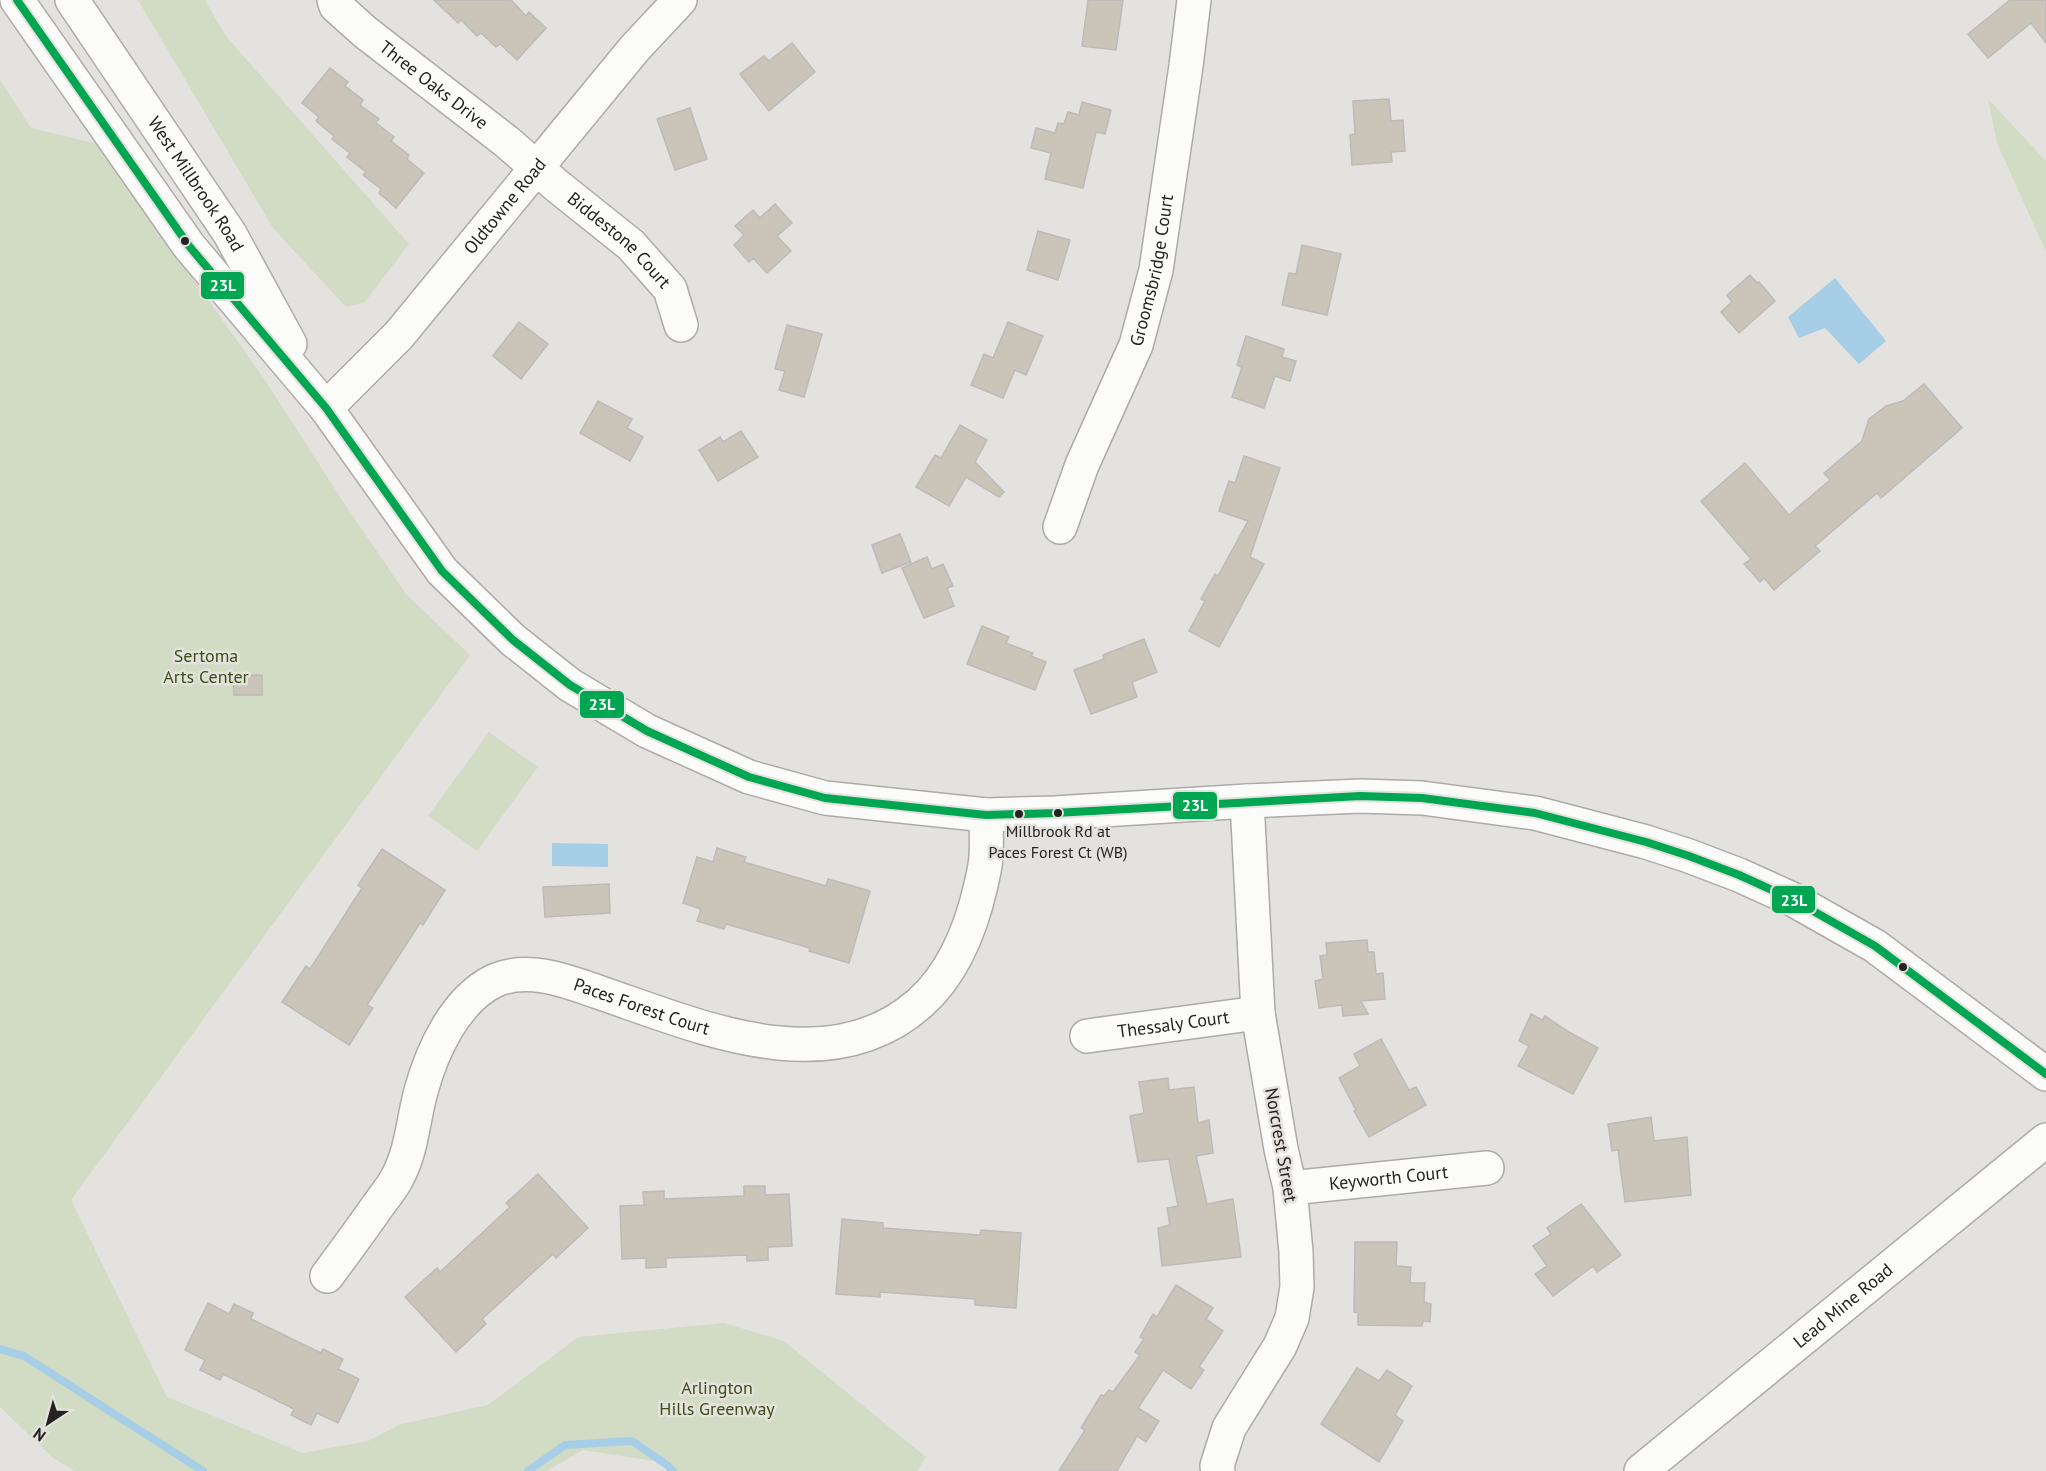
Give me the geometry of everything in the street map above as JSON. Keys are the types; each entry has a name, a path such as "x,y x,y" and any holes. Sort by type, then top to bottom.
{"street":[{"name":"West Millbrook Road","path":"17,0 189,246 326,408 442,571 513,640 570,685 647,731 749,777 825,798 986,815 1360,796 1422,798 1535,813 1646,842 1689,856 1792,899 1866,940 2046,1074"},
{"name":"West Millbrook Road","path":"72,0 230,234 326,408"},
{"name":"Three Oaks Drive","path":"334,0 336,6 365,32 507,142 536,168"},
{"name":"Oldtowne Road","path":"326,408 399,335 635,48 680,0"},
{"name":"Groomsbridge Court","path":"1060,527 1083,465 1136,345 1153,280 1194,0"},
{"name":"Biddestone Court","path":"536,168 631,245 670,290 681,325"},
{"name":"Norcrest Street","path":"1218,1471 1217,1466 1229,1428 1265,1371 1292,1318 1297,1287 1290,1188 1281,1149 1258,1013 1247,801"},
{"name":"Paces Forest Court","path":"327,1276 398,1178 409,1147 421,1090 437,1047 455,1015 480,990 494,981 510,976 538,975 572,983 718,1033 766,1042 818,1043 855,1039 906,1016 933,992 955,959 974,915 987,858 986,815"},
{"name":"Thessaly Court","path":"1087,1036 1258,1013"},
{"name":"Lead Mine Road","path":"1641,1471 2046,1140"},
{"name":"Keyworth Court","path":"1290,1188 1486,1168"}],"green space":[{"path":"138,0 205,0 225,35 409,244 364,303 346,307 273,228"},
{"name":"Sertoma Arts Center","path":"0,80 31,128 98,144 267,383 406,594 470,655 71,1200 167,1397 303,1453 368,1441 401,1424 488,1405 578,1337 724,1323 784,1341 926,1457 917,1471 669,1471 660,1462 583,1450 547,1471 75,1471 53,1458 0,1407"},
{"path":"1988,99 2046,161 2046,252 1997,143"},
{"path":"489,732 538,767 477,851 428,816"}],"water":[{"path":"1835,278 1886,341 1859,364 1825,328 1799,338 1788,317"},
{"path":"552,843 608,844 608,867 552,866"}],"building":[{"path":"434,0 511,0 526,16 529,12 546,28 517,60 500,44 496,47 481,33 477,36 461,20 458,23"},
{"path":"1088,0 1123,0 1116,50 1082,46"},
{"path":"2010,0 2046,0 2046,43 2031,23 1988,58 1968,34"},
{"path":"792,43 815,72 769,111 740,74 764,56 769,61"},
{"path":"330,68 348,82 345,86 363,100 360,105 379,119 376,123 394,137 391,141 409,155 407,159 424,173 396,208 379,193 381,189 363,175 366,172 347,157 350,153 332,139 334,136 316,121 319,117 302,103"},
{"path":"1389,99 1391,121 1403,120 1405,151 1391,152 1392,162 1352,165 1350,135 1355,134 1353,101"},
{"path":"1082,102 1111,110 1105,134 1096,132 1083,188 1045,179 1051,153 1031,148 1036,128 1055,133 1058,123 1064,124 1068,112 1079,115"},
{"path":"690,108 707,159 675,170 657,119"},
{"path":"775,204 792,223 777,236 791,251 767,273 753,258 749,262 734,245 744,235 735,226 753,210 760,218"},
{"path":"1038,231 1070,240 1058,280 1027,270"},
{"path":"1302,245 1341,254 1327,315 1282,305 1289,273 1296,274"},
{"path":"1750,275 1775,301 1739,333 1721,312 1732,302 1727,295"},
{"path":"519,322 548,344 521,379 493,356"},
{"path":"1008,322 1043,336 1026,375 1015,370 1003,398 971,385 984,354 993,358"},
{"path":"787,325 822,334 804,397 779,390 785,371 775,369"},
{"path":"1246,336 1284,349 1282,357 1296,361 1290,381 1275,376 1264,408 1232,397 1242,367 1237,365"},
{"path":"1924,384 1962,428 1881,498 1877,493 1815,546 1820,551 1774,590 1764,578 1760,582 1744,564 1751,559 1701,501 1745,463 1789,515 1830,480 1824,473 1862,441 1869,419 1886,406 1903,401"},
{"path":"598,401 632,419 627,428 643,437 630,461 580,433"},
{"path":"960,425 987,440 975,462 1004,492 999,497 966,477 949,506 916,487 935,455 941,458"},
{"path":"741,431 758,457 718,481 699,450 720,437 723,442"},
{"path":"1244,456 1280,468 1250,557 1264,564 1219,647 1189,631 1205,601 1201,599 1215,574 1218,576 1248,521 1219,511 1229,481 1235,483"},
{"path":"900,534 911,562 882,573 872,545"},
{"path":"927,557 932,569 943,564 953,586 947,588 954,606 924,618 902,568"},
{"path":"982,626 1009,637 1006,643 1033,653 1031,656 1046,662 1035,690 967,664"},
{"path":"1144,639 1157,672 1132,682 1137,697 1091,714 1074,670 1104,659 1103,655"},
{"path":"262,675 262,695 234,695 233,676"},
{"path":"717,848 746,857 744,862 826,886 828,879 870,891 849,963 809,951 810,948 726,924 724,929 697,921 701,909 683,903 697,857 713,862"},
{"path":"382,849 445,890 423,925 420,923 367,1005 373,1008 349,1045 282,1002 306,966 310,969 362,888 358,885"},
{"path":"609,884 610,913 545,917 543,887"},
{"path":"1367,940 1368,952 1374,952 1376,974 1383,973 1385,999 1361,1001 1368,1014 1343,1016 1342,1005 1319,1008 1315,981 1323,979 1320,956 1327,955 1326,943"},
{"path":"1531,1014 1542,1020 1545,1016 1598,1048 1573,1094 1518,1066 1529,1046 1519,1041"},
{"path":"1381,1039 1409,1090 1416,1087 1426,1105 1369,1137 1339,1078 1360,1066 1354,1054"},
{"path":"1168,1078 1169,1090 1194,1087 1198,1123 1209,1120 1213,1153 1196,1156 1207,1204 1233,1199 1241,1257 1162,1266 1158,1228 1170,1225 1167,1208 1178,1206 1169,1159 1138,1162 1130,1116 1144,1113 1139,1082"},
{"path":"1651,1117 1654,1141 1687,1137 1691,1195 1625,1202 1618,1150 1612,1151 1608,1124"},
{"path":"538,1174 588,1228 556,1258 553,1254 482,1319 486,1324 456,1352 405,1297 437,1268 440,1272 510,1207 506,1203"},
{"path":"744,1186 765,1186 765,1195 789,1194 792,1246 768,1247 768,1260 747,1261 747,1255 666,1258 666,1267 646,1268 646,1258 622,1259 620,1206 644,1205 643,1192 664,1191 664,1199 744,1196"},
{"path":"1581,1204 1621,1255 1597,1272 1593,1266 1553,1296 1535,1274 1547,1266 1533,1246 1551,1234 1547,1228"},
{"path":"842,1219 883,1223 883,1228 980,1235 981,1230 1021,1233 1016,1308 975,1305 975,1299 880,1292 880,1297 836,1294"},
{"path":"1355,1242 1397,1242 1396,1266 1411,1267 1410,1283 1425,1283 1424,1302 1431,1304 1430,1322 1423,1321 1422,1326 1358,1325 1358,1313 1354,1312"},
{"path":"1176,1285 1213,1308 1206,1319 1223,1331 1199,1367 1204,1370 1191,1389 1163,1370 1138,1408 1159,1421 1146,1442 1137,1436 1117,1471 1059,1471 1085,1430 1081,1428 1101,1395 1104,1396 1109,1390 1113,1392 1140,1355 1135,1352 1144,1339 1140,1337 1153,1314 1157,1317"},
{"path":"208,1303 229,1314 234,1304 253,1313 251,1319 321,1353 323,1349 343,1359 338,1369 359,1379 338,1423 317,1413 311,1425 291,1415 294,1409 223,1374 220,1380 200,1370 205,1360 185,1350"},
{"path":"1357,1368 1379,1381 1387,1370 1412,1386 1395,1415 1403,1421 1379,1462 1321,1424"}],"waterway":[{"path":"0,1349 24,1356 203,1471"},
{"path":"528,1471 565,1445 632,1441 673,1471"}],"transit line":[{"name":"23L","path":"17,0 189,246 326,408 442,571 513,640 570,685 647,731 749,777 825,798 986,815 1360,796 1422,798 1535,813 1646,842 1689,856 1792,899 1875,946 2046,1074"}],"place":[{"name":"Millbrook Rd at Paces Forest Ct (WB)","path":"1058,813"}],"park label":[{"name":"Arlington Hills Greenway","path":"717,1398"}]}
